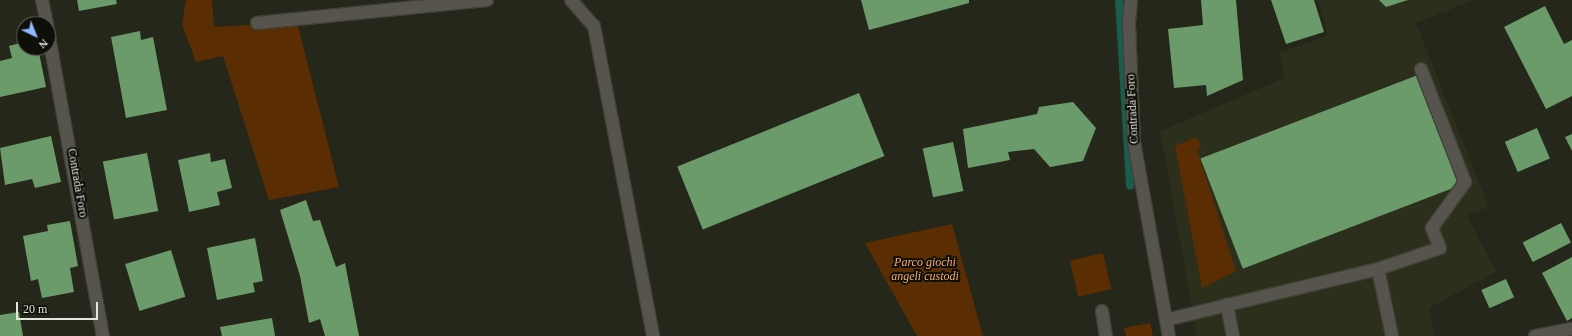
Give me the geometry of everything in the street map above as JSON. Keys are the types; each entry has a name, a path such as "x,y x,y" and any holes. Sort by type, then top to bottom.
{"street":[{"path":"42,0 45,16"},
{"path":"257,23 486,0"},
{"path":"571,0 594,26 653,336"},
{"name":"Contrada Foro","path":"1131,0 1129,25 1134,142 1146,216 1169,336"},
{"name":"Contrada Foro","path":"53,56 103,336"},
{"path":"1166,320 1378,269 1440,248 1432,228 1466,182 1421,69"},
{"path":"1378,269 1392,336"},
{"path":"1227,305 1233,336"},
{"path":"1102,311 1106,336"},
{"path":"1535,336 1572,329"}],"shaded area":[{"path":"1318,0 1474,0 1416,23 1489,207 1467,215 1496,272 1429,308 1434,336 1197,336 1160,131 1285,78 1279,53 1328,35"}],"green space":[{"path":"186,0 212,0 214,27 297,22 339,187 269,200 223,56 196,62 182,24"},
{"path":"1197,137 1201,147 1197,150 1236,271 1202,288 1175,146"},
{"name":"Parco giochi angeli custodi","path":"952,224 983,336 917,336 865,243"},
{"path":"1103,253 1111,289 1078,297 1070,261"},
{"path":"1150,323 1153,336 1126,336 1124,328"}],"building":[{"path":"77,0 116,0 117,4 79,11"},
{"path":"861,0 969,0 969,3 869,30"},
{"path":"1201,0 1236,0 1243,80 1207,96 1206,85 1174,88 1168,29 1203,25"},
{"path":"1271,0 1314,0 1324,32 1286,44"},
{"path":"1379,0 1408,0 1386,7"},
{"path":"1545,6 1564,44 1572,40 1572,96 1546,109 1504,27"},
{"path":"140,31 141,40 153,37 167,110 126,118 111,37"},
{"path":"16,44 16,56 40,56 46,87 0,97 0,61 12,58 9,46"},
{"path":"1418,75 1460,185 1243,269 1200,158"},
{"path":"859,93 884,156 703,229 677,166"},
{"path":"1073,102 1096,128 1083,161 1050,167 1034,149 1008,152 1010,160 968,168 963,129 1037,114 1039,107"},
{"path":"1537,128 1550,158 1518,172 1505,142"},
{"path":"1572,134 1572,151 1565,137"},
{"path":"51,136 61,182 35,188 32,179 5,185 0,148"},
{"path":"953,142 963,191 933,197 923,148"},
{"path":"147,153 158,211 114,220 103,162"},
{"path":"210,153 211,162 225,159 232,188 217,192 220,205 189,212 178,160"},
{"path":"306,200 313,221 320,220 336,267 345,263 359,336 325,336 320,319 309,323 300,276 280,210"},
{"path":"70,221 78,266 70,268 74,292 42,298 38,279 31,281 23,236 48,231 47,225"},
{"path":"1561,223 1571,243 1533,262 1523,243"},
{"path":"255,238 263,281 253,283 255,292 217,300 207,248"},
{"path":"171,250 185,297 139,311 125,264"},
{"path":"1572,257 1572,318 1567,321 1542,273"},
{"path":"1506,279 1514,297 1489,308 1481,290"},
{"path":"19,312 23,336 0,336 0,315"},
{"path":"272,318 275,336 222,336 220,327"}],"waterway":[{"path":"1119,0 1130,186"}]}
